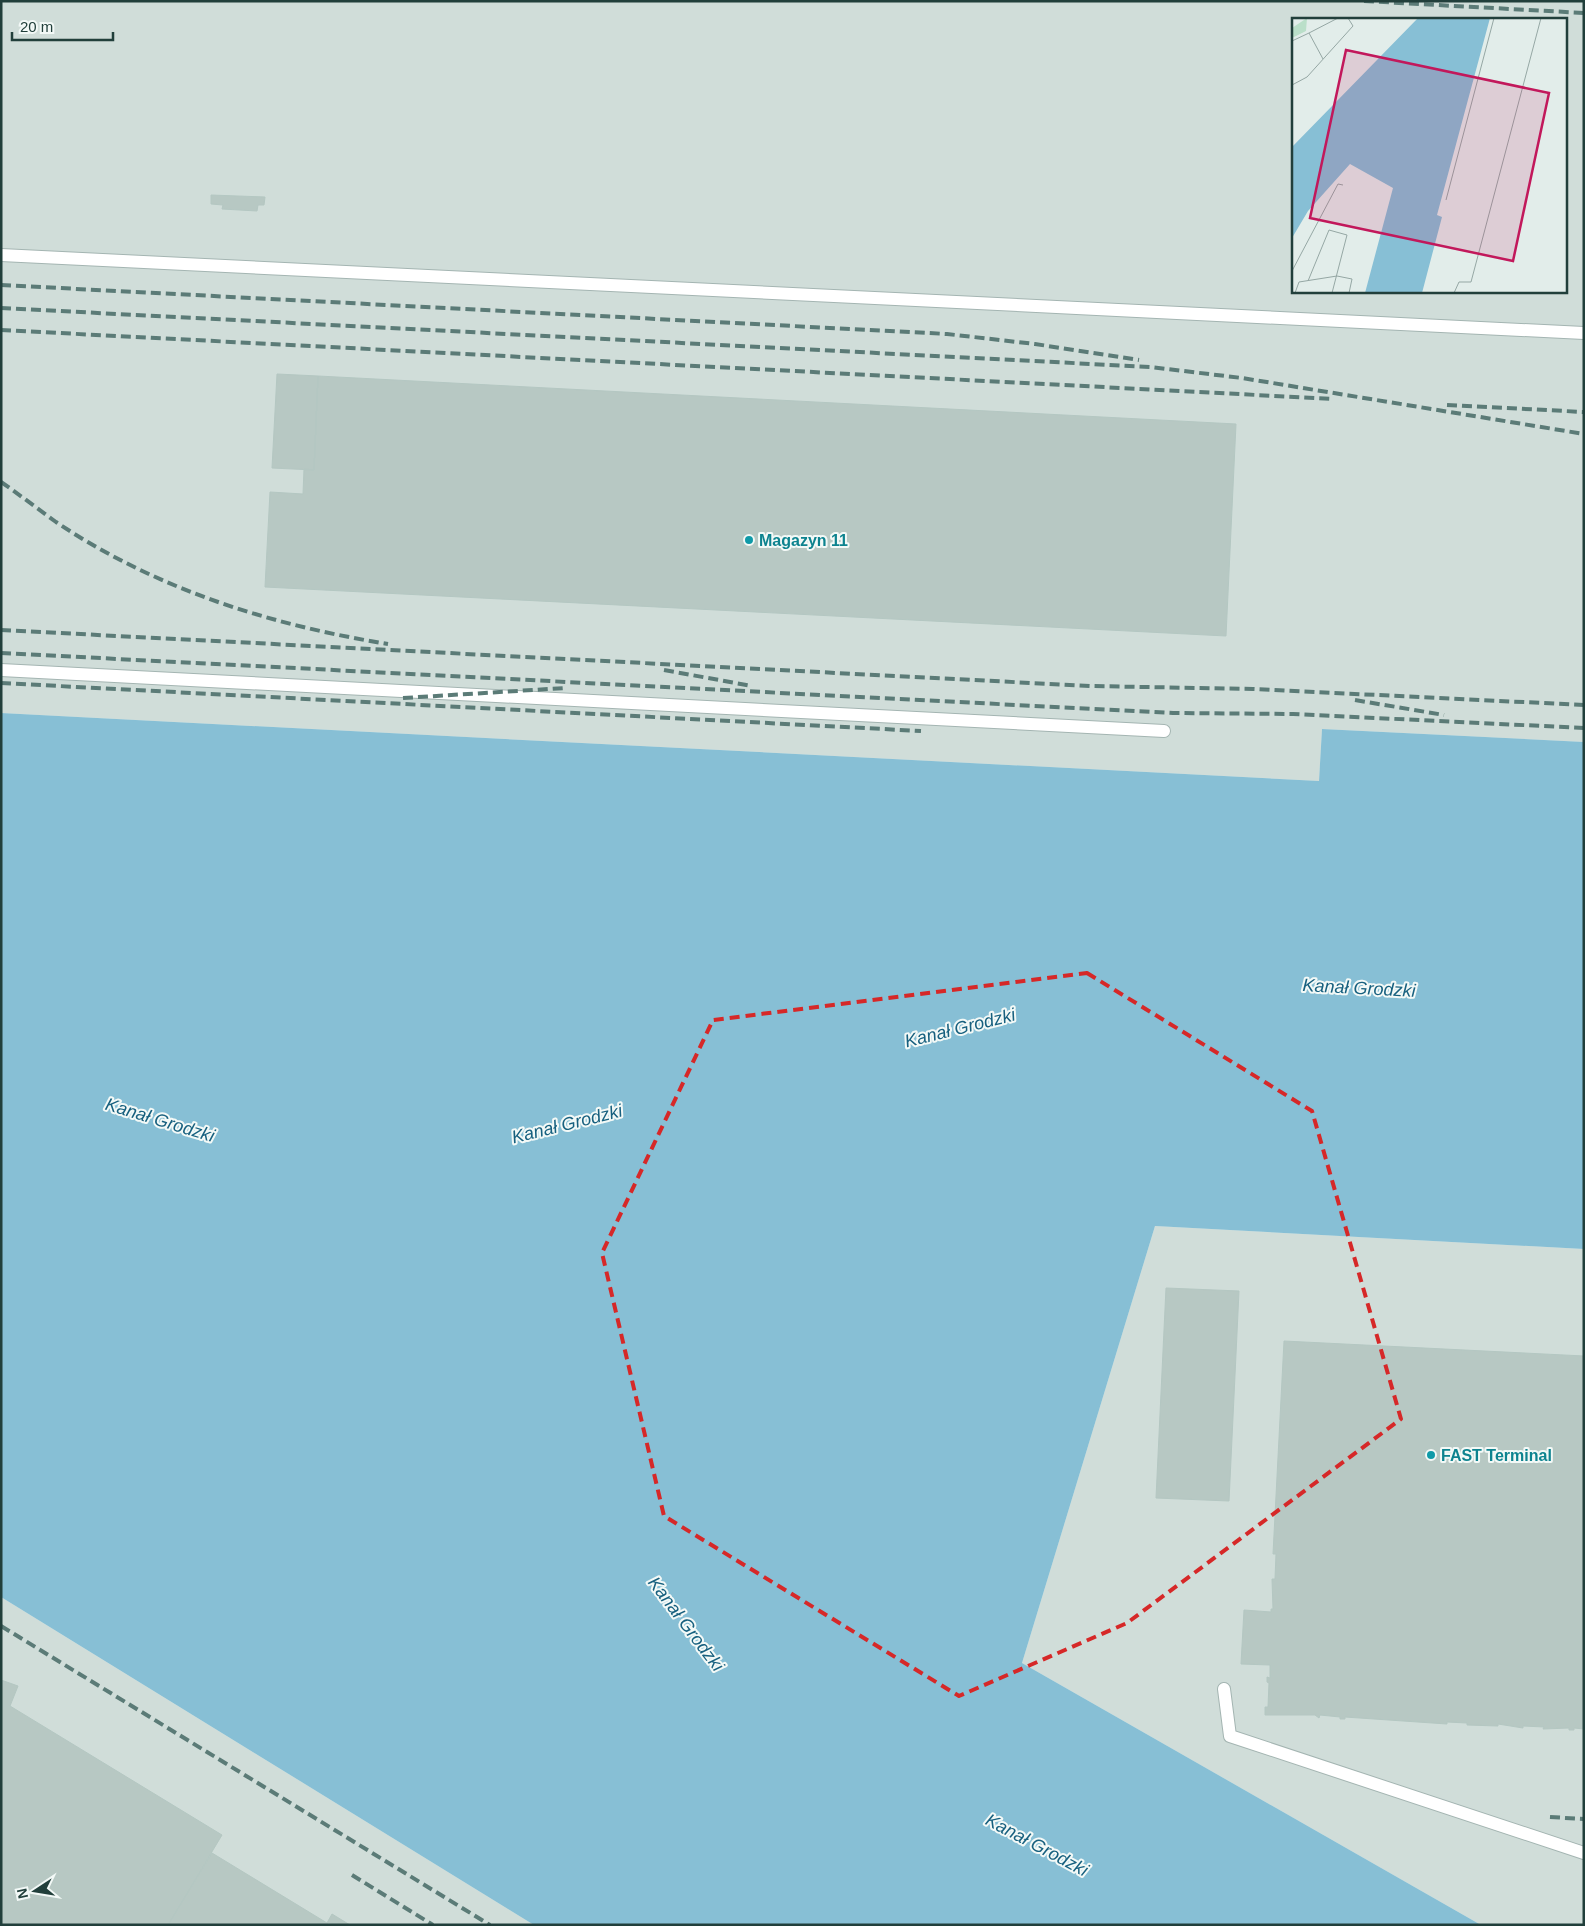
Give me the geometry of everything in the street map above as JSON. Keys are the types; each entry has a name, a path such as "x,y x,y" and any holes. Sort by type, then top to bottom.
{"lane":[{"path":"1,255 1584,333"},
{"path":"1,670 1164,731"},
{"path":"1224,1689 1230,1736 1584,1853"}],"highlighted area":[{"path":"1087,973 1312,1111 1401,1419 1127,1623 959,1696 664,1516 602,1253 713,1020"}],"shaded area":[{"path":"1,1 1584,1 1584,742 1322,729 1319,781 1,713"},
{"path":"1155,1226 1584,1249 1584,1925 1481,1925 1022,1663"},
{"path":"1,1597 534,1925 1,1925"}],"water":[{"name":"Kanał Grodzki","path":"1,713 1319,781 1322,729 1584,742 1584,1249 1155,1226 1022,1663 1481,1925 534,1925 1,1597"}],"building":[{"path":"211,195 265,197 264,205 258,205 257,211 222,209 223,205 211,204"},
{"path":"277,374 318,376 314,470 272,468"},
{"name":"Magazyn 11","path":"318,376 1236,424 1226,636 265,587 270,492 303,494 304,469 314,470"},
{"path":"1166,1288 1239,1291 1229,1501 1156,1498"},
{"name":"FAST Terminal","path":"1284,1341 1584,1356 1584,1729 1543,1729 1544,1727 1523,1726 1523,1728 1498,1724 1498,1726 1467,1725 1467,1723 1447,1722 1447,1724 1345,1717 1345,1719 1340,1719 1340,1717 1320,1715 1319,1718 1315,1715 1265,1715 1265,1707 1268,1707 1269,1683 1267,1682 1267,1677 1270,1678 1270,1665 1241,1664 1244,1610 1271,1612 1271,1609 1273,1609 1272,1579 1275,1579 1276,1554 1273,1554"},
{"path":"1,1680 18,1686 10,1706 222,1835 168,1925 1,1925"},
{"path":"212,1853 327,1923 329,1925 168,1925"},
{"path":"332,1914 350,1925 327,1923"}],"railway":[{"path":"1364,1 1584,13"},
{"path":"1,285 947,334 1035,344 1139,360"},
{"path":"1,308 1150,367 1242,378 1584,434"},
{"path":"1,330 1334,399"},
{"path":"1447,405 1584,412"},
{"path":"1,482 56,522 94,546 133,567 174,585 257,615 344,636 388,644"},
{"path":"1,630 1090,686 1253,689 1584,705"},
{"path":"1,653 1173,713 1293,714 1584,728"},
{"path":"664,670 752,686"},
{"path":"1,683 921,731"},
{"path":"403,698 565,688"},
{"path":"1355,700 1444,715"},
{"path":"1,1626 490,1925"},
{"path":"1550,1817 1584,1819"},
{"path":"352,1875 433,1925"}],"place":[{"name":"Magazyn 11","path":"749,540"},
{"name":"FAST Terminal","path":"1431,1455"}]}
